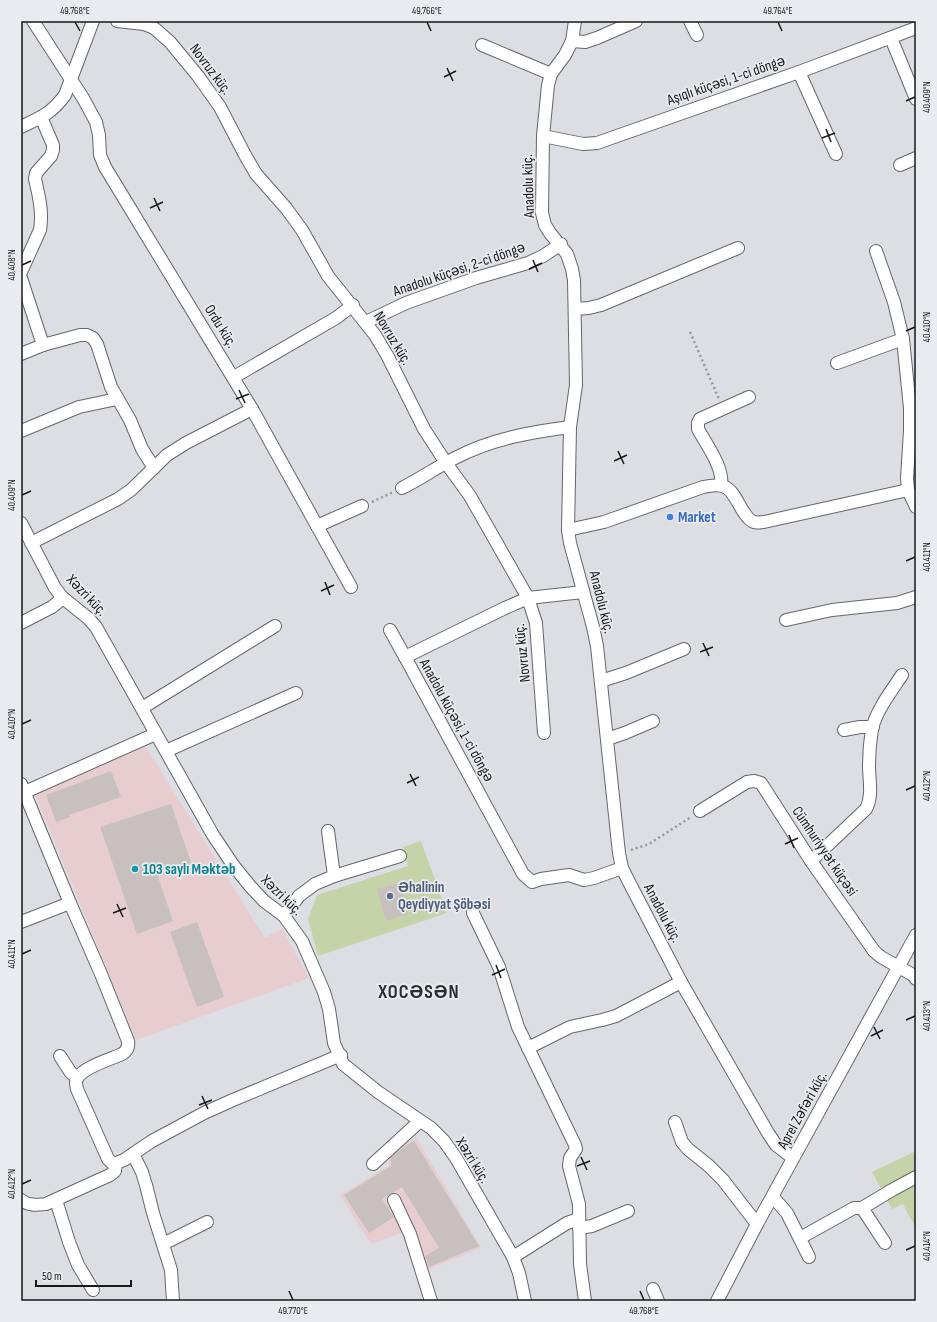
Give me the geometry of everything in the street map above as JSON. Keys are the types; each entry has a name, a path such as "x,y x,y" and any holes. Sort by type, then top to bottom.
{"street":[{"name":"Ordu küç.","path":"33,21 83,98 96,122 99,135 100,155 105,167 234,377 351,587"},
{"path":"21,127 50,112 65,95 93,21"},
{"name":"Novruz küç.","path":"117,21 157,25 198,76 220,107 256,174 286,208 302,230 328,276 366,322 387,355 424,429 470,496 528,598 536,623 544,733"},
{"name":"Anadolu küç.","path":"575,21 572,41 565,55 551,74 548,85 543,136 542,213 545,225 567,254 572,269 575,309 576,385 570,427 568,530 570,543 593,627 601,681 619,853 622,868 681,982 768,1133 776,1145 794,1158"},
{"path":"572,41 585,42 636,21"},
{"path":"690,21 697,35"},
{"name":"Aşıqlı küçəsi, 1-ci döngə","path":"543,136 583,144 597,142 799,72 916,28"},
{"path":"891,38 916,99"},
{"path":"482,45 551,74"},
{"path":"799,72 836,154"},
{"path":"21,272 40,230 42,213 35,179 36,173 51,156 53,150 53,145 41,117"},
{"path":"900,165 916,158"},
{"name":"Anadolu küçəsi, 2-ci döngə","path":"366,322 387,311 427,295 476,278 528,263 543,256 560,244"},
{"path":"575,309 601,305 738,248"},
{"path":"876,251 894,302 903,339 910,408 907,478 908,490 916,507"},
{"path":"21,278 44,345"},
{"path":"234,377 336,318 353,305"},
{"path":"21,354 44,345 80,335 87,335 93,338 97,344 111,387 130,420 142,449 154,468"},
{"path":"837,363 903,339"},
{"path":"721,485 722,479 720,470 698,429 698,423 700,419 749,397"},
{"path":"21,431 79,407 117,399"},
{"path":"32,543 118,499 131,490 167,455 186,443 252,409"},
{"path":"402,488 468,452 522,434 570,427"},
{"path":"568,530 604,522 703,487 714,485 727,487 746,516 753,522 764,522 908,490"},
{"path":"318,526 362,506"},
{"name":"Xəzri küç.","path":"21,523 55,588 63,598 96,626 213,835 233,865 264,901 284,916 302,941 324,992 329,1009 334,1043 344,1064 353,1073 420,1121 444,1141 513,1257 519,1272 525,1301"},
{"name":"Anadolu küçəsi, 1-ci döngə","path":"583,592 528,598 504,608 405,657 523,874 532,882 541,879 569,875 584,880 622,868"},
{"path":"786,620 832,610 897,603 916,597"},
{"path":"21,623 52,607 63,598"},
{"path":"142,708 275,626"},
{"path":"390,630 405,657"},
{"path":"601,681 626,673 684,649"},
{"path":"811,861 866,809 869,804 869,765 872,727 877,715 902,675"},
{"path":"166,751 296,693"},
{"path":"607,739 653,721"},
{"path":"844,730 860,727 872,727"},
{"path":"150,736 23,788 128,1041 129,1046 127,1051 88,1069 77,1077 76,1082 77,1089 108,1159 112,1163 116,1163 164,1135 212,1110 340,1055"},
{"name":"Cümhuriyyət küçəsi","path":"700,811 747,782 754,781 761,783 811,861 874,951 916,979"},
{"path":"328,831 334,876"},
{"path":"284,916 299,896 315,884 334,876 400,856"},
{"path":"21,922 70,904"},
{"path":"473,913 499,967 506,986 513,1014 575,1145 576,1149 570,1158 569,1166 579,1204 580,1264 585,1301"},
{"name":"Aprel Zəfəri küç.","path":"717,1301 916,935"},
{"path":"528,1048 570,1027 616,1016 681,982"},
{"path":"60,1056 71,1073 77,1077"},
{"path":"373,1164 420,1121"},
{"path":"675,1122 682,1142 723,1180 758,1224"},
{"path":"133,1154 142,1172 171,1270 174,1301"},
{"path":"21,1200 27,1204 46,1204 110,1175 114,1171 116,1163"},
{"path":"800,1238 854,1208 862,1208 916,1177"},
{"path":"773,1197 787,1213 809,1257"},
{"path":"56,1200 78,1265 93,1290"},
{"path":"394,1200 410,1234 431,1301"},
{"path":"862,1208 885,1243"},
{"path":"513,1257 567,1223 579,1223 592,1226 628,1211"},
{"path":"163,1244 207,1222"},
{"path":"653,1289 658,1301"}],"path":[{"path":"690,332 723,409"},
{"path":"362,506 402,488"},
{"path":"619,853 649,844 700,811"}],"shaded area":[{"path":"146,747 265,938 282,929 309,978 136,1040 34,792"},
{"path":"416,1137 481,1248 427,1270 424,1259 412,1264 402,1233 371,1244 340,1195 389,1165 389,1153"}],"green space":[{"path":"421,841 447,913 318,956 308,919 317,895 408,866 403,847"},
{"path":"916,1151 916,1229 903,1204 892,1209 872,1172"}],"building":[{"path":"111,771 121,797 69,815 70,817 56,822 46,795"},
{"name":"103 saylı Məktəb","path":"171,804 192,865 158,877 173,921 137,934 100,827"},
{"path":"399,883 408,914 386,921 377,889"},
{"path":"197,922 224,997 197,1007 170,932"},
{"path":"414,1141 479,1246 429,1267 425,1256 439,1248 402,1187 382,1199 394,1217 369,1233 344,1195 391,1166 391,1157"}],"place":[{"name":"Market","path":"670,517"},
{"name":"103 saylı Məktəb","path":"135,869"},
{"name":"Əhalinin Qeydiyyat Şöbəsi","path":"390,896"}],"district":[{"name":"XOCƏSƏN","path":"419,991"}]}
